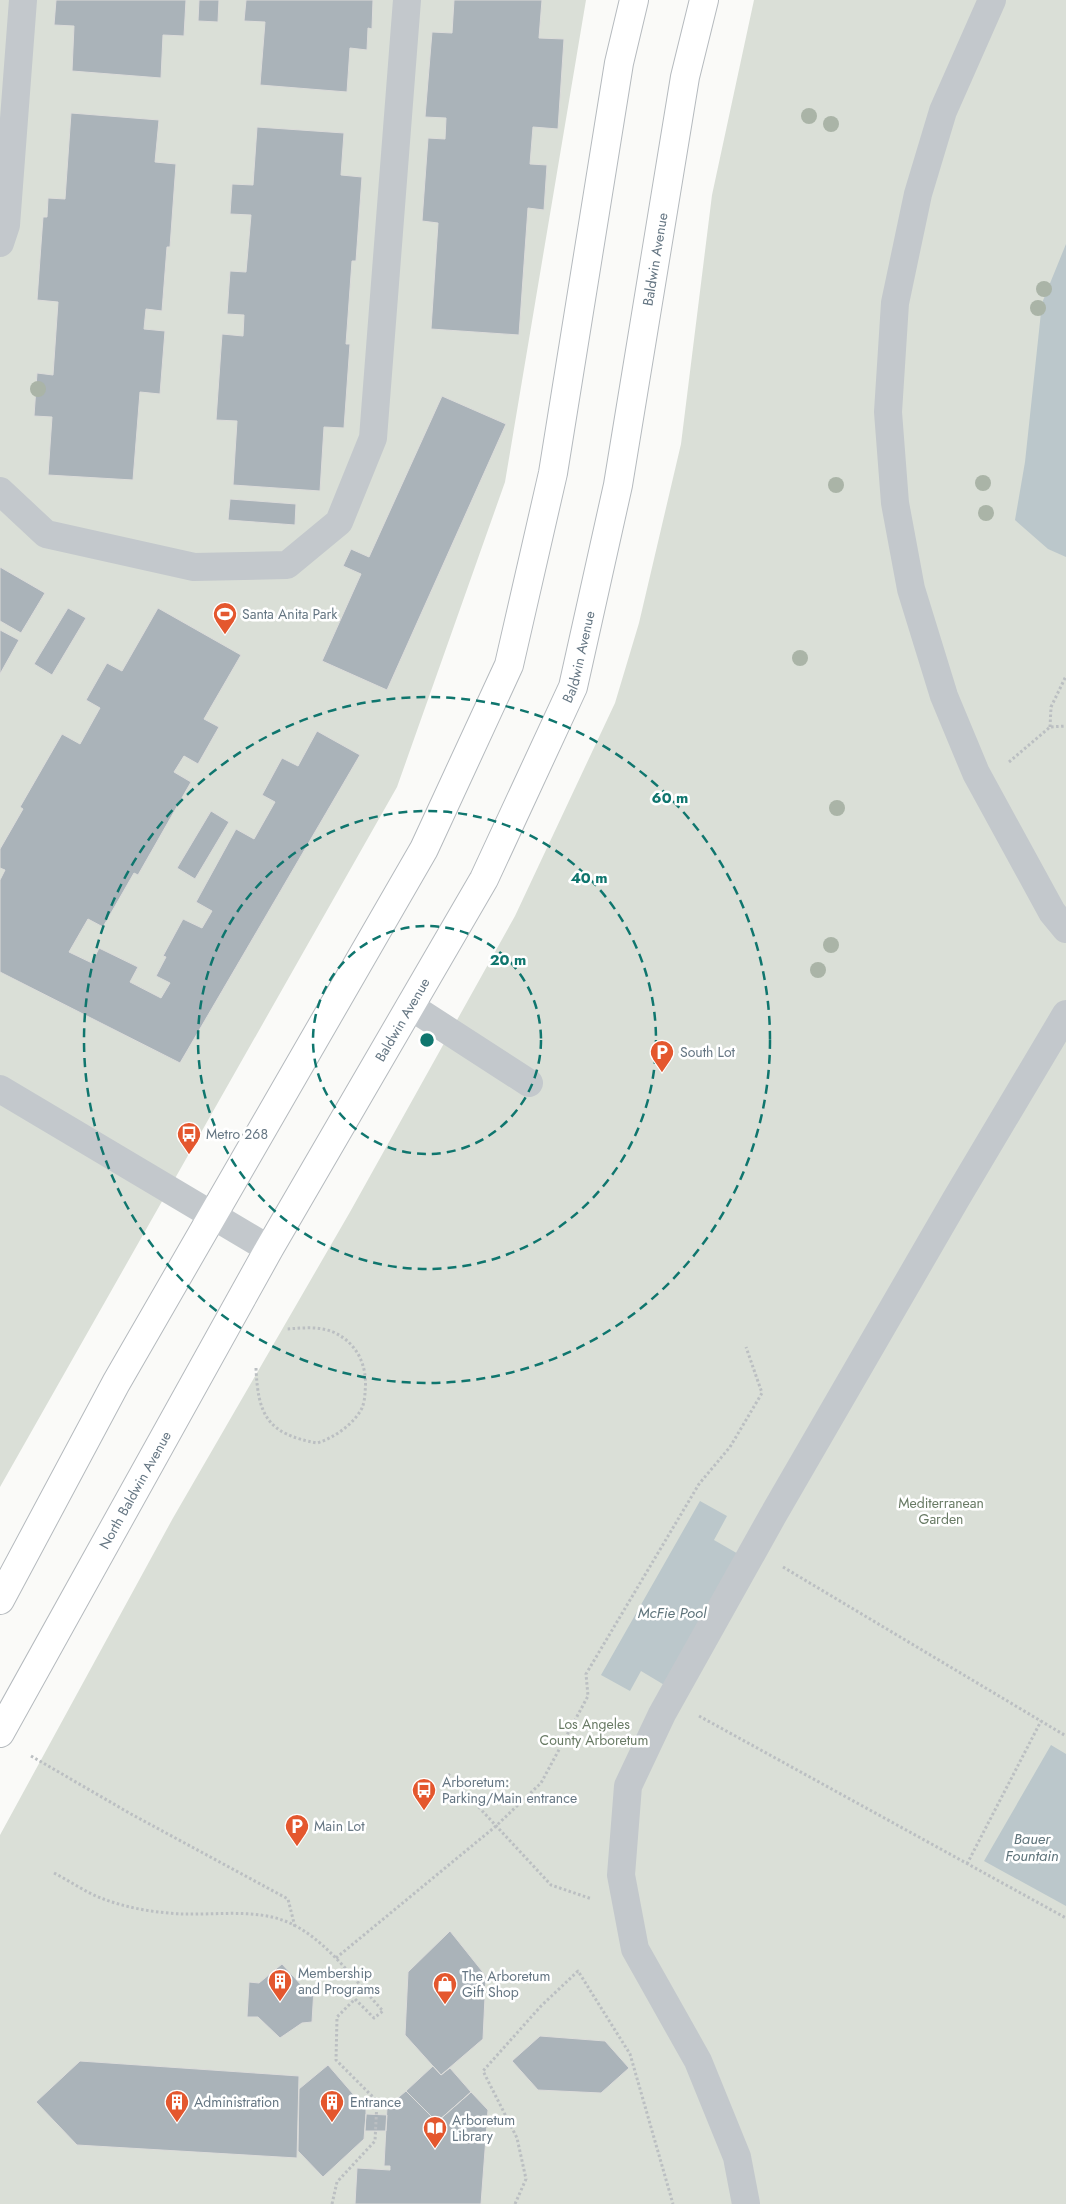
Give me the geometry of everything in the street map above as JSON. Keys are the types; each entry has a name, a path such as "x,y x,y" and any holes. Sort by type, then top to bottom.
{"main road":[{"path":"0,1600 116,1383 424,849 509,665 553,472 616,82 634,0"},
{"name":"Baldwin Avenue","path":"269,1249 484,880 573,687 618,485 685,77 704,0"},
{"name":"North Baldwin Avenue","path":"0,1733 269,1249"}],"street":[{"path":"0,243 6,225 23,0"},
{"path":"0,491 46,534 194,566 287,565 339,522 373,438 407,0"},
{"path":"992,0 943,111 918,194 895,303 888,412 895,503 911,589 944,696 983,785 1052,912 1066,929"},
{"path":"410,1006 529,1083"},
{"path":"746,2204 737,2157 698,2060 635,1949 621,1875 628,1786 670,1700 754,1550 951,1207 1066,1014"},
{"path":"0,1090 269,1249"}],"path":[{"path":"1050,728 1051,706 1066,676"},
{"path":"983,785 1050,728 1066,726"},
{"path":"256,1368 259,1401 262,1411 272,1424 286,1434 317,1443 327,1440 341,1431 357,1415 363,1407 366,1376 360,1355 352,1346 333,1332 307,1328 287,1329"},
{"path":"336,1958 496,1826 541,1783 588,1696 586,1674 699,1484 730,1447 762,1393 746,1347"},
{"path":"754,1550 1066,1736"},
{"path":"670,1700 1066,1918"},
{"path":"967,1864 1041,1721"},
{"path":"30,1756 131,1814 288,1898 295,1927"},
{"path":"448,1774 551,1885 603,1903 626,1905"},
{"path":"54,1873 100,1898 124,1905 181,1914 264,1916 286,1921 307,1934 336,1958 383,2011 374,2018 355,1999 337,2017 336,2060 377,2101 375,2141 337,2182 332,2204"},
{"path":"515,2204 526,2179 517,2138 483,2071 541,2006 578,1971 630,2054 651,2133 673,2204"}],"green space":[{"name":"Santa Anita Park","path":"0,0 586,0 505,482 397,787 0,1487"},
{"name":"Los Angeles County Arboretum","path":"754,0 1066,0 1066,2204 0,2204 0,1835 173,1518 350,1212 515,916 615,703 639,623 681,444 712,195"}],"water":[{"path":"1066,244 1066,557 1048,549 1015,520 1025,462 1042,303"},
{"name":"McFie Pool","path":"700,1501 727,1516 714,1540 740,1555 666,1686 641,1671 630,1691 601,1675"},
{"name":"Bauer Fountain","path":"1051,1745 1066,1754 1066,1906 984,1861"}],"building":[{"path":"56,0 186,0 184,36 163,35 161,78 72,71 74,26 54,25"},
{"path":"199,0 219,0 218,22 198,21"},
{"path":"246,0 373,0 372,29 368,28 367,50 350,48 347,92 260,85 265,22 244,21"},
{"path":"454,0 542,0 539,38 564,39 558,129 533,127 530,164 547,165 544,210 528,208 519,335 431,329 438,223 422,221 428,138 445,139 446,118 425,117 432,32 452,33"},
{"path":"71,113 159,120 155,162 176,164 170,247 167,247 162,311 146,309 144,329 165,331 160,394 140,392 133,480 48,475 52,417 34,416 37,373 53,375 58,302 37,300 43,217 47,217 48,198 65,199"},
{"path":"257,127 344,133 341,175 362,177 356,261 352,261 346,344 350,344 344,428 324,427 320,491 233,485 237,421 216,420 222,334 243,336 244,315 227,314 230,271 246,272 251,215 230,214 232,184 253,185"},
{"path":"442,396 506,424 387,690 322,661 361,574 343,566 351,549 369,557"},
{"path":"230,499 296,504 295,525 228,520"},
{"path":"0,567 45,593 21,633 0,621"},
{"path":"68,608 86,618 52,675 34,664"},
{"path":"158,608 241,655 204,719 219,727 198,764 184,756 174,772 191,782 138,875 134,873 103,927 88,919 69,952 92,963 99,948 138,967 130,982 161,998 170,983 156,976 166,957 163,956 183,919 202,928 212,911 196,902 236,829 254,839 275,802 262,795 282,758 298,766 317,731 360,755 180,1063 0,972 0,880 5,870 0,868 0,849 23,809 20,807 62,734 80,744 100,708 86,700 107,663 122,671"},
{"path":"0,630 19,640 0,674"},
{"path":"211,811 229,822 195,879 177,868"},
{"name":"The Arboretum Gift Shop","path":"450,1931 486,1976 483,2039 441,2075 405,2035 408,1972"},
{"name":"Membership and Programs","path":"282,1964 303,1987 314,1988 312,2022 302,2023 280,2038 258,2017 247,2017 249,1982 259,1983"},
{"path":"540,2036 605,2041 629,2068 601,2093 538,2090 512,2061"},
{"name":"Administration","path":"80,2061 299,2076 297,2158 77,2145 36,2102"},
{"name":"Entrance","path":"328,2065 366,2109 366,2114 364,2139 323,2177 298,2151 299,2089"},
{"path":"433,2066 441,2075 450,2068 471,2092 437,2122 406,2091"},
{"name":"Arboretum Library","path":"406,2091 437,2122 471,2092 488,2110 481,2204 355,2204 357,2168 390,2170 390,2166 384,2166 387,2107"},
{"path":"366,2114 387,2115 386,2131 365,2131"}],"place":[{"name":"Santa Anita Park","path":"225,635"},
{"name":"South Lot","path":"662,1073"},
{"name":"Metro 268","path":"189,1155"},
{"name":"Arboretum: Parking/Main entrance","path":"424,1811"},
{"name":"Main Lot","path":"297,1847"},
{"name":"Membership and Programs","path":"280,2002"},
{"name":"The Arboretum Gift Shop","path":"445,2005"},
{"name":"Administration","path":"177,2123"},
{"name":"Entrance","path":"332,2123"},
{"name":"Arboretum Library","path":"435,2149"}],"park label":[{"name":"Mediterranean Garden","path":"941,1512"}]}
